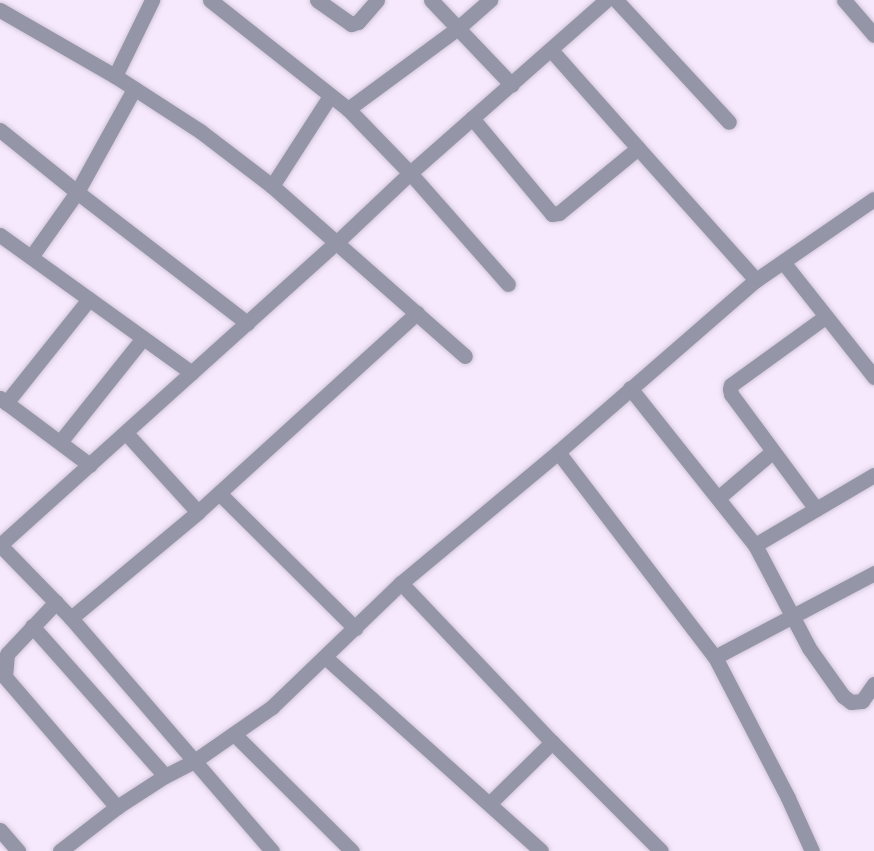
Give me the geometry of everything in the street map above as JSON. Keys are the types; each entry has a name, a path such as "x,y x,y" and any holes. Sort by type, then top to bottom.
{"street":[{"path":"115,76 152,0"},
{"path":"210,0 348,109 410,173 508,284"},
{"path":"317,0 351,24 358,22 377,0"},
{"path":"432,0 512,85"},
{"path":"348,109 458,28 490,0"},
{"path":"272,851 71,618 0,545 338,242 410,173 606,0"},
{"path":"616,0 729,122"},
{"path":"844,0 874,35"},
{"path":"0,10 115,76 200,131 272,186 338,242 465,356"},
{"path":"551,50 756,280"},
{"path":"31,257 76,192 134,88"},
{"path":"272,186 330,96"},
{"path":"472,118 552,214 559,213 638,148"},
{"path":"0,130 76,192 247,323"},
{"path":"60,851 117,807 165,776 193,762 272,707 401,583 558,452 756,280 874,199"},
{"path":"0,235 192,373"},
{"path":"783,262 874,377"},
{"path":"89,299 3,401 90,465"},
{"path":"71,618 198,512 417,313"},
{"path":"816,509 731,394 730,386 825,316"},
{"path":"60,442 143,338"},
{"path":"630,388 755,545 821,667 847,700 856,703 862,701 874,684"},
{"path":"126,433 198,512"},
{"path":"718,498 773,451"},
{"path":"558,452 715,657 789,798 812,851"},
{"path":"755,545 874,475"},
{"path":"219,493 355,628"},
{"path":"715,657 874,573"},
{"path":"401,583 552,742 662,851"},
{"path":"56,602 7,654 5,677 117,807"},
{"path":"32,626 165,776"},
{"path":"325,657 541,851"},
{"path":"234,734 352,851"},
{"path":"490,803 552,742"},
{"path":"0,830 18,851"}]}
